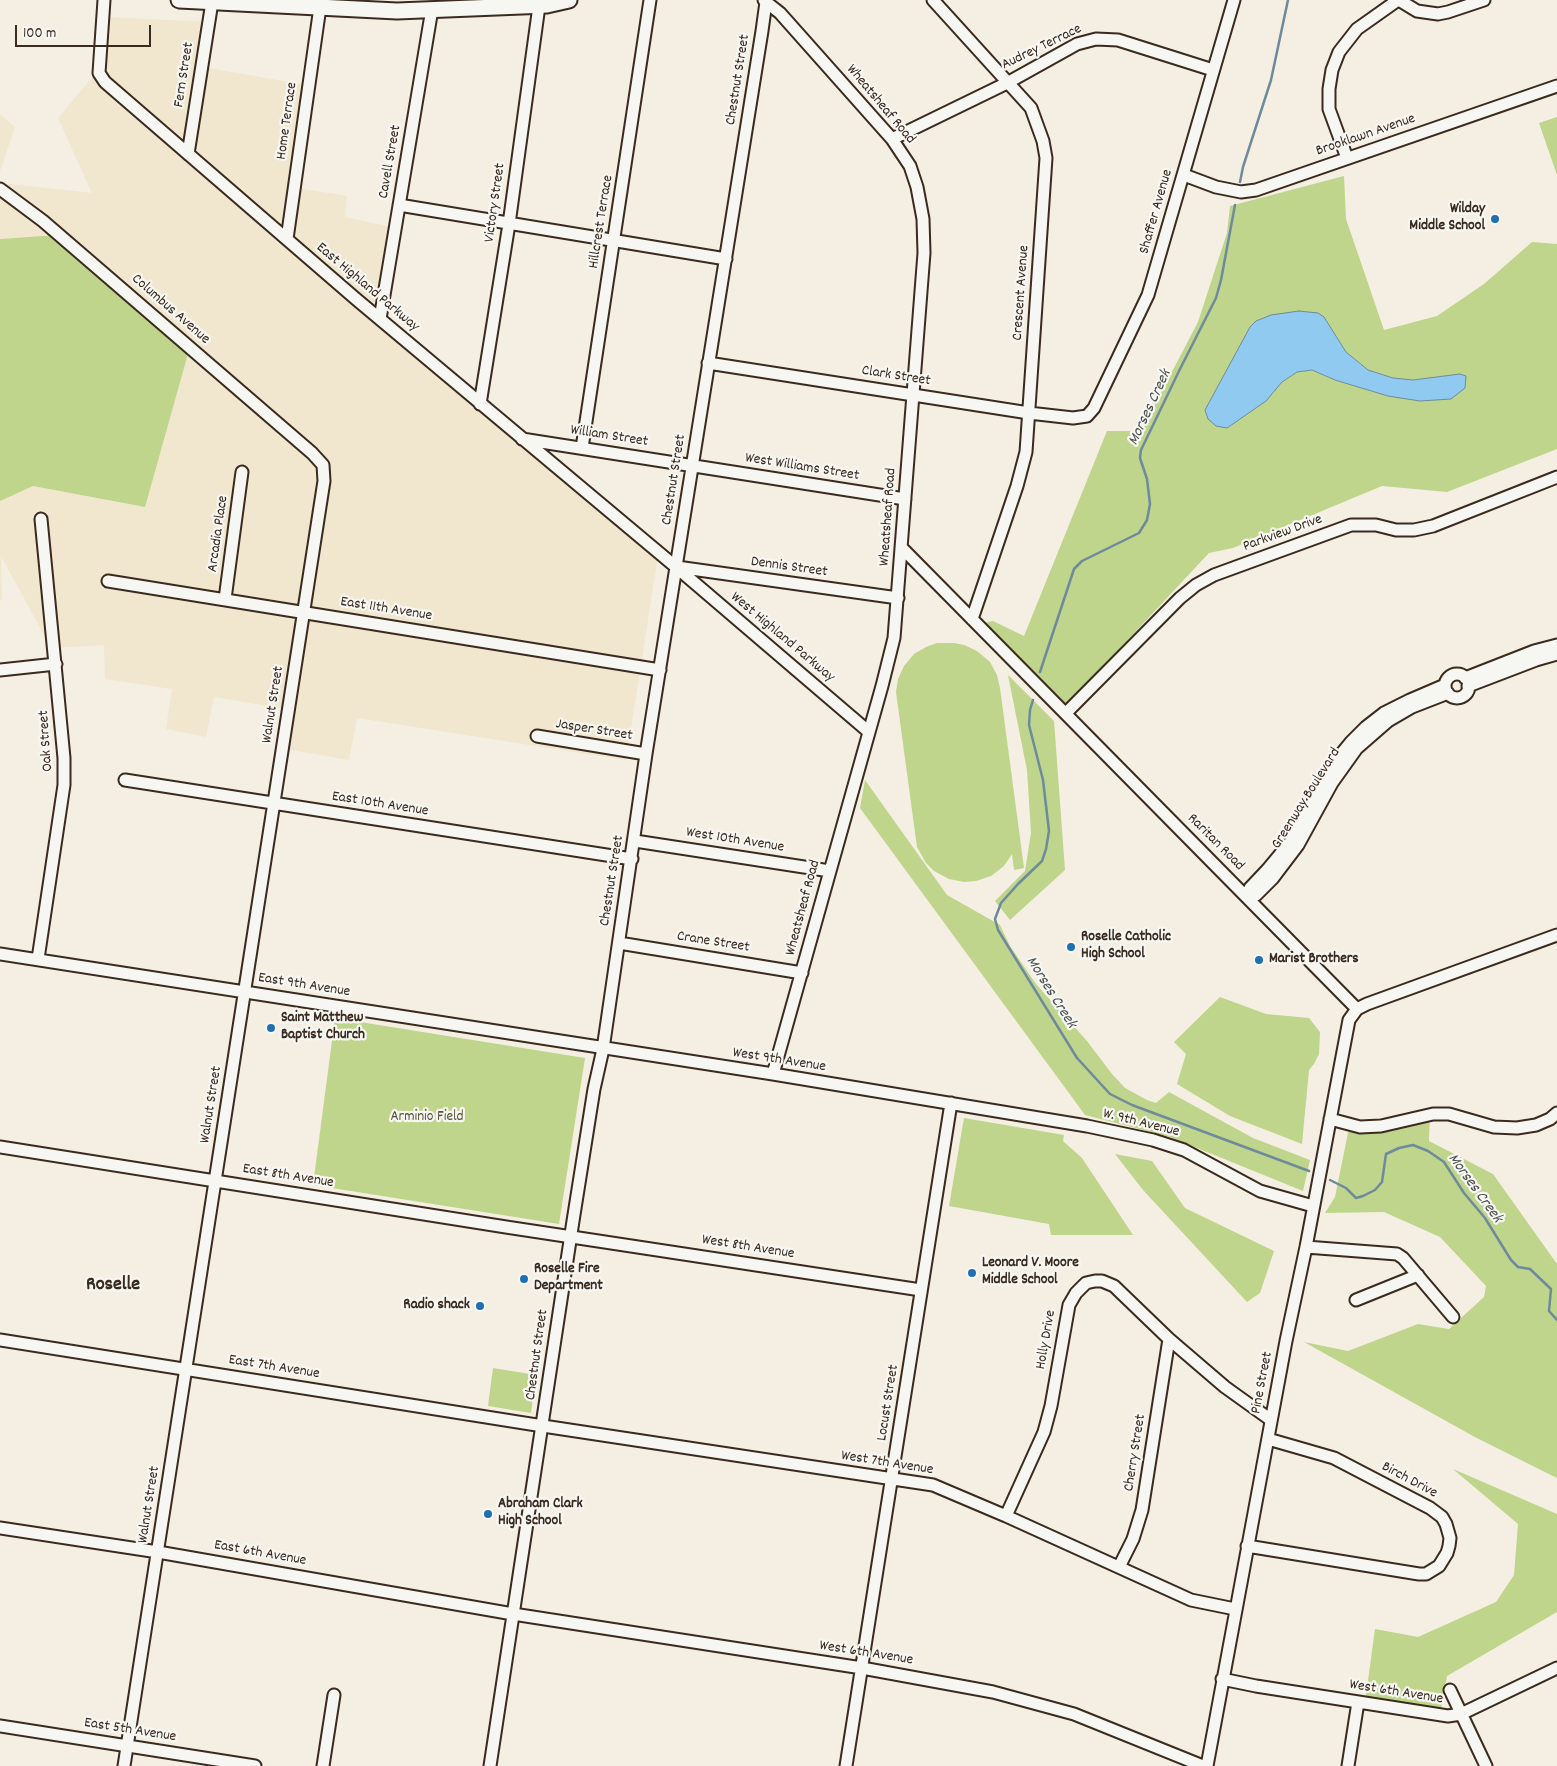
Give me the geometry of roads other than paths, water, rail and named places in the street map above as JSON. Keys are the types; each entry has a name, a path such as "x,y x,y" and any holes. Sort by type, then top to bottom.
{"main road":[{"path":"179,0 261,2 397,11 508,3 539,6 569,0"}],"street":[{"name":"East Highland Parkway","path":"104,0 99,73 105,82 520,438 676,567"},
{"name":"Hillcrest Terrace","path":"582,448 650,0"},
{"name":"Crescent Avenue","path":"934,0 1031,108 1043,141 1046,158 1026,452 1017,486 972,619"},
{"name":"Shaffer Avenue","path":"1080,417 1087,416 1094,408 1148,295 1234,0"},
{"path":"1347,158 1329,109 1329,89 1332,70 1339,52 1350,36 1364,23 1398,0 1417,11 1438,14 1484,0"},
{"name":"Wheatsheaf Road","path":"765,1 780,12 892,139 910,166 917,187 923,219 924,253 894,638 773,1074"},
{"name":"Chestnut Street","path":"490,1766 594,1089 603,1049 635,841 646,754 726,259 765,1"},
{"name":"Fern Street","path":"188,154 212,2"},
{"name":"Victory Street","path":"480,404 539,6"},
{"name":"Home Terrace","path":"286,239 320,7"},
{"name":"Cavell Street","path":"380,319 432,9"},
{"name":"Audrey Terrace","path":"892,139 1007,83 1077,44 1096,39 1118,40 1213,70"},
{"name":"Brooklawn Avenue","path":"1184,175 1216,187 1241,192 1256,190 1557,86"},
{"name":"Columbus Avenue","path":"3,191 43,221 312,453"},
{"path":"399,205 726,259"},
{"name":"Clark Street","path":"708,363 1029,413 1073,418 1080,417"},
{"name":"William Street","path":"520,438 693,466"},
{"name":"Walnut Street","path":"124,1766 324,481 323,465 312,453"},
{"name":"West Williams Street","path":"693,466 906,499"},
{"name":"Arcadia Place","path":"225,599 242,472"},
{"name":"Parkview Drive","path":"1066,714 1180,598 1196,585 1214,575 1351,525 1376,525 1396,530 1414,530 1433,526 1557,477"},
{"name":"Oak Street","path":"38,959 64,785 64,758 56,664 41,519"},
{"name":"Raritan Road","path":"902,548 1357,1008"},
{"name":"Dennis Street","path":"676,567 898,598"},
{"name":"West Highland Parkway","path":"676,567 869,732"},
{"name":"East 11th Avenue","path":"108,581 660,670"},
{"path":"1467,682 1534,651 1557,645"},
{"path":"1467,682 1557,654"},
{"path":"0,670 56,664"},
{"path":"1458,674 1467,682 1466,693 1460,697 1453,697 1446,689 1446,682 1451,676 1458,674"},
{"name":"Greenway Boulevard","path":"1247,897 1256,895 1273,878 1298,845 1332,783 1357,748 1388,721 1446,689"},
{"name":"Jasper Street","path":"537,736 646,754"},
{"name":"East 10th Avenue","path":"125,780 632,859"},
{"name":"West 10th Avenue","path":"635,841 830,871"},
{"path":"1357,1008 1556,937"},
{"name":"Crane Street","path":"619,943 802,973"},
{"name":"East 9th Avenue","path":"0,954 603,1049"},
{"name":"Pine Street","path":"1207,1766 1235,1609 1348,1024 1357,1008"},
{"name":"West 9th Avenue","path":"603,1049 951,1103"},
{"name":"W. 9th Avenue","path":"951,1103 1087,1126 1153,1140 1184,1150 1260,1191 1313,1206"},
{"name":"Locust Street","path":"846,1766 951,1103"},
{"path":"1330,1119 1360,1127 1381,1126 1432,1114 1449,1114 1494,1127 1517,1128 1536,1125 1550,1119 1557,1113"},
{"name":"East 8th Avenue","path":"0,1147 571,1236"},
{"name":"West 8th Avenue","path":"571,1236 921,1290"},
{"path":"1306,1248 1397,1254 1403,1258 1453,1317"},
{"path":"1356,1300 1418,1276"},
{"name":"Holly Drive","path":"1006,1516 1044,1432 1051,1406 1067,1312 1071,1299 1080,1288 1095,1281 1102,1281 1114,1286 1169,1339 1225,1387 1271,1420"},
{"name":"Cherry Street","path":"1119,1567 1133,1539 1142,1510 1169,1339"},
{"name":"East 7th Avenue","path":"0,1340 543,1426"},
{"name":"West 7th Avenue","path":"543,1426 939,1487 1191,1600 1235,1609"},
{"name":"Birch Drive","path":"1247,1546 1419,1574 1426,1574 1439,1566 1444,1560 1449,1546 1449,1531 1446,1524 1442,1517 1430,1508 1334,1458 1268,1439"},
{"name":"East 6th Avenue","path":"0,1528 158,1552 513,1614"},
{"name":"West 6th Avenue","path":"513,1614 862,1668 993,1692 1074,1714 1202,1766"},
{"name":"West 6th Avenue","path":"1222,1679 1448,1716 1461,1714 1557,1668"},
{"path":"1450,1690 1486,1766"},
{"path":"323,1766 334,1695"},
{"path":"1348,1766 1358,1702"},
{"name":"East 5th Avenue","path":"0,1726 255,1766"}],"water":[{"path":"1299,311 1318,313 1324,317 1346,352 1368,370 1393,378 1413,380 1460,374 1466,376 1465,388 1451,399 1420,401 1388,396 1335,380 1312,370 1297,372 1282,382 1266,401 1227,428 1216,426 1208,419 1205,410 1250,327 1256,321 1271,315"}],"waterway":[{"name":"Morses Creek","path":"1240,182 1271,80 1288,0"},
{"name":"Morses Creek","path":"1040,672 1074,569 1082,561 1139,533 1147,520 1150,504 1147,479 1140,458 1141,450 1216,298 1235,205"},
{"name":"Morses Creek","path":"1033,700 1029,725 1043,780 1049,831 1042,861 1001,903 995,919 998,930 1077,1058 1110,1094 1132,1105 1309,1171"},
{"name":"Morses Creek","path":"1330,1180 1346,1188 1356,1198 1363,1196 1375,1190 1382,1182 1386,1154 1399,1148 1413,1145 1428,1151 1444,1162 1464,1193 1485,1218 1511,1260 1518,1267 1530,1269 1551,1289 1549,1311 1557,1320"}],"place":[{"name":"Wilday Middle School","path":"1495,219"},
{"name":"Roselle Catholic High School","path":"1071,947"},
{"name":"Marist Brothers","path":"1259,960"},
{"name":"Saint Matthew Baptist Church","path":"271,1028"},
{"name":"Leonard V. Moore Middle School","path":"972,1273"},
{"name":"Roselle Fire Department","path":"524,1279"},
{"name":"Radio shack","path":"480,1306"},
{"name":"Abraham Clark High School","path":"488,1514"}],"district":[{"name":"Roselle","path":"113,1286"}],"park label":[{"name":"Arminio Field","path":"427,1118"}]}
